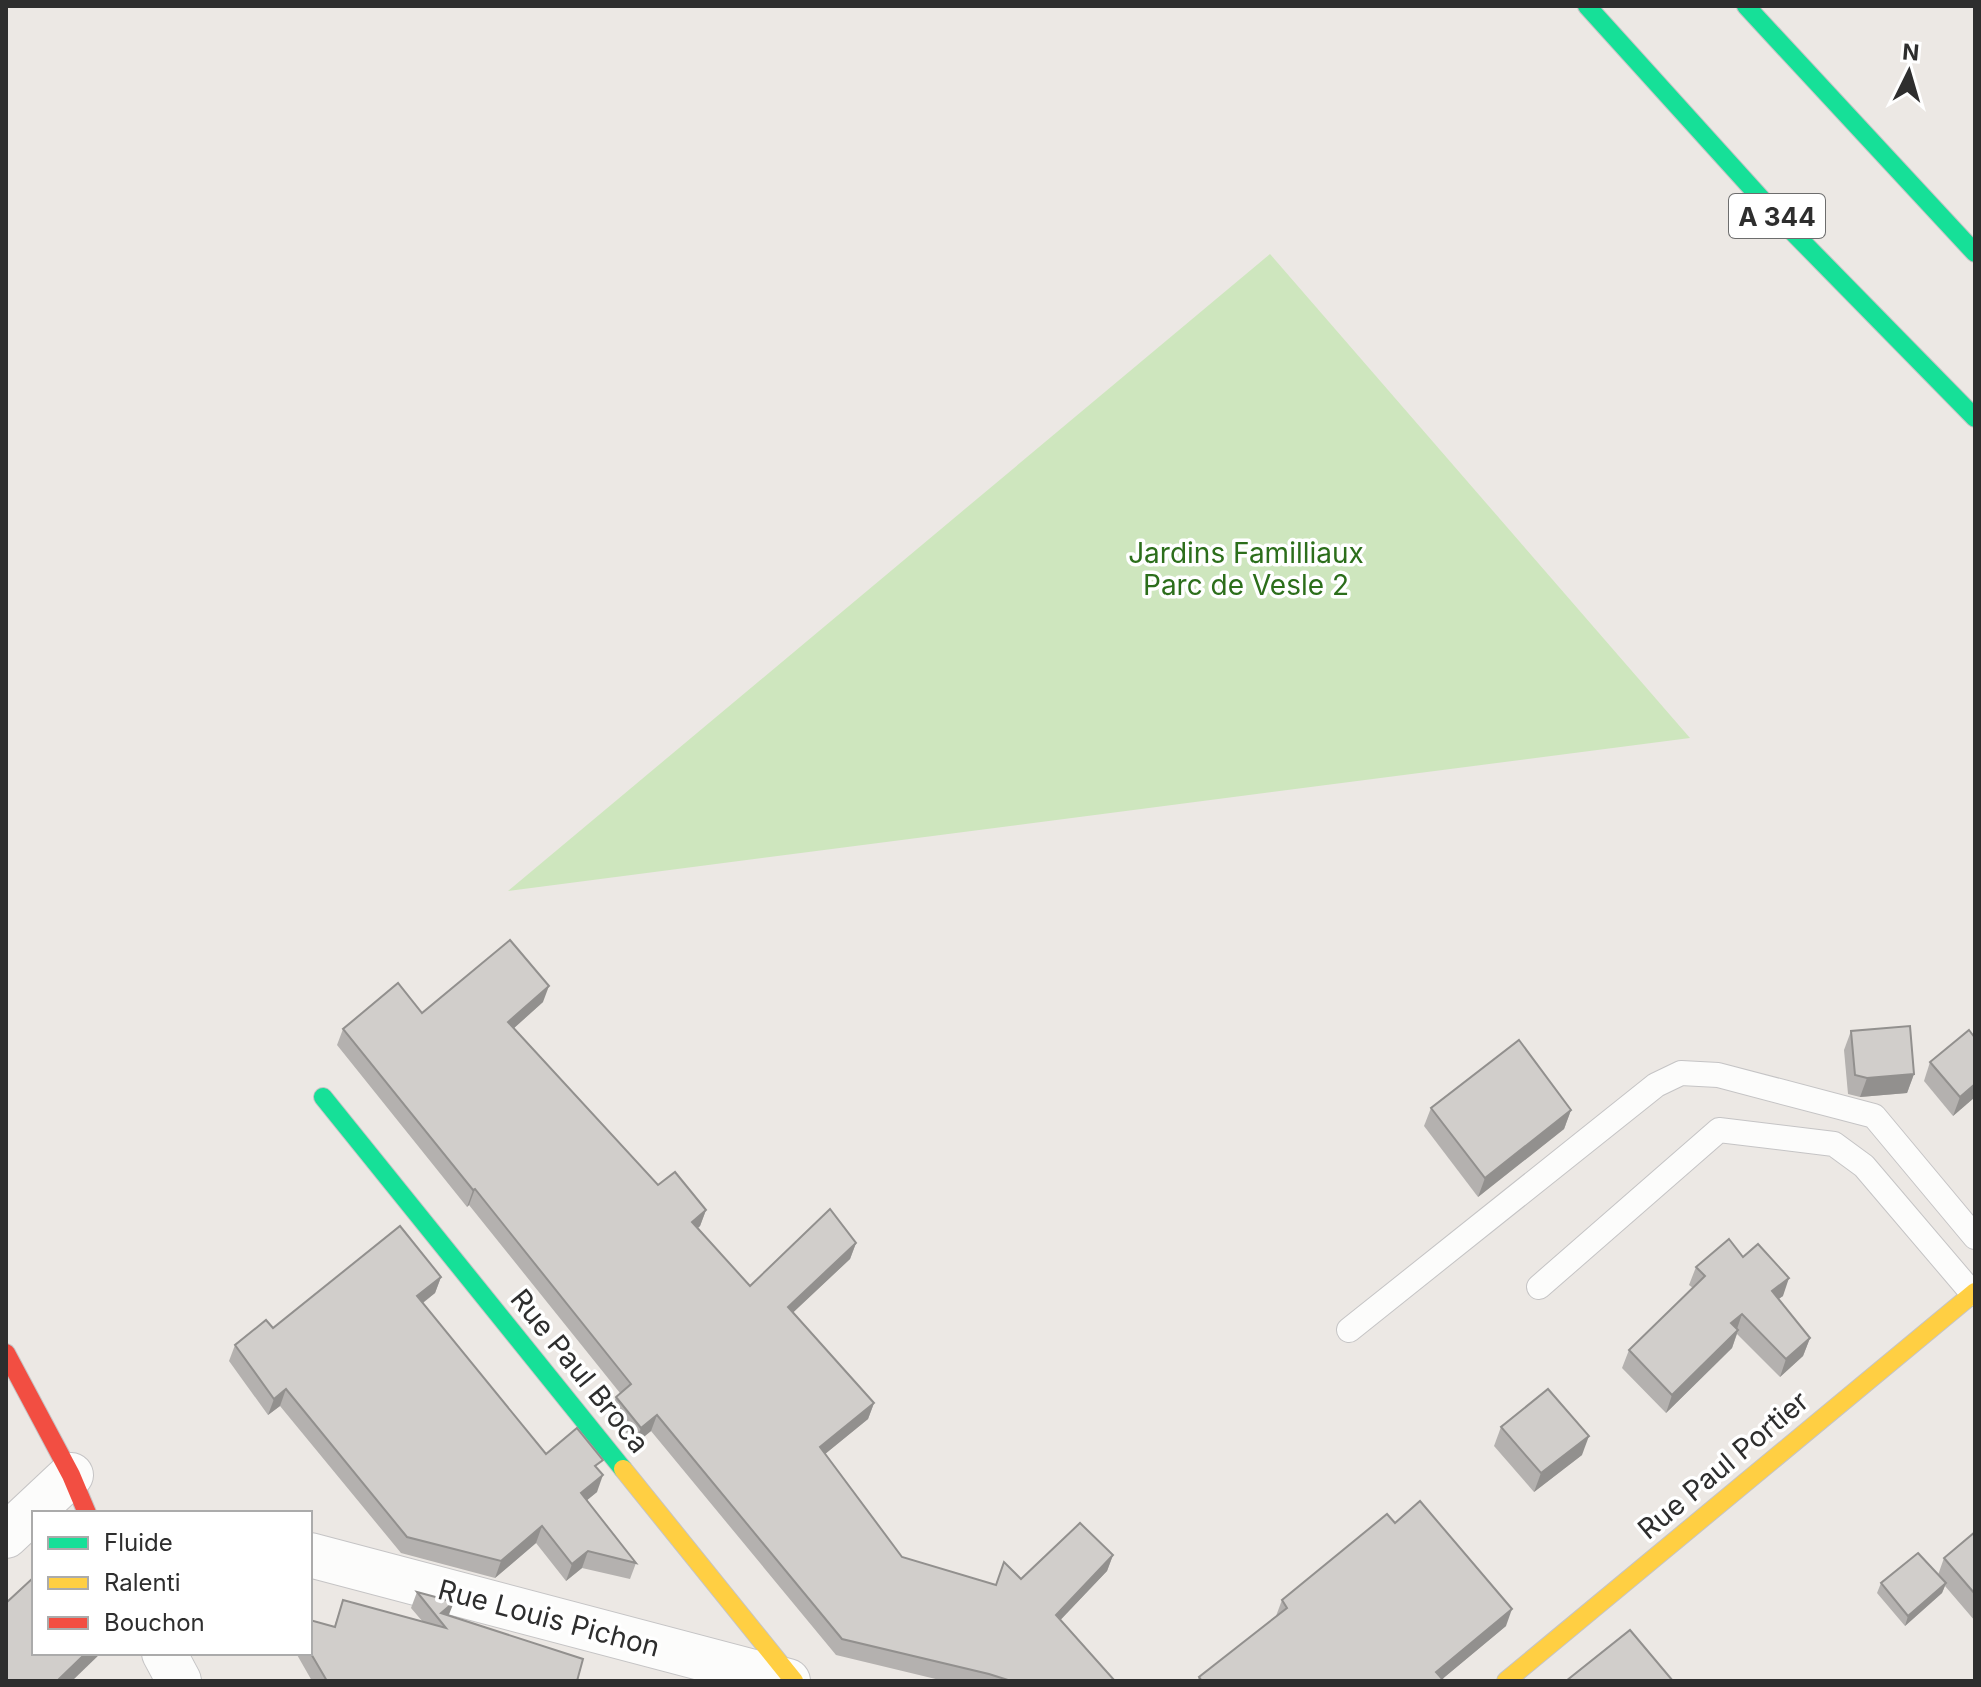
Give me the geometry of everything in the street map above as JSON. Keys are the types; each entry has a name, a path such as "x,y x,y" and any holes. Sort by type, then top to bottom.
{"main road":[{"name":"A 344","path":"1587,6 1658,89 1851,295 1975,418"},
{"path":"1746,6 1975,253"},
{"name":"Rue Paul Broca","path":"323,1097 794,1681"},
{"name":"Rue Paul Portier","path":"1506,1681 1974,1293"},
{"path":"6,1353 79,1494"}],"street":[{"path":"49,1511 79,1494"},
{"path":"6,1536 32,1521"},
{"name":"Rue Louis Pichon","path":"312,1556 788,1681"},
{"path":"165,1655 179,1681"}],"lane":[{"path":"1349,1330 1656,1085 1681,1073 1718,1075 1874,1116 1975,1237"},
{"path":"1539,1287 1719,1130 1834,1144 1864,1166 1974,1293"}],"green space":[{"name":"Jardins Familliaux Parc de Vesle 2","path":"1270,254 1690,738 508,891"}],"building":[{"path":"510,940 549,986 508,1022 658,1185 675,1172 706,1210 692,1222 750,1286 830,1209 856,1243 788,1307 874,1403 820,1447 902,1557 996,1585 1004,1562 1021,1579 1080,1523 1113,1555 1056,1615 1115,1681 1011,1681 842,1639 657,1415 641,1428 616,1397 631,1384 343,1029 398,983 422,1013"},
{"path":"1910,1026 1914,1074 1867,1078 1855,1075 1851,1031"},
{"path":"1969,1030 1975,1038 1975,1084 1960,1097 1930,1062"},
{"path":"1519,1040 1571,1110 1485,1178 1431,1108"},
{"path":"400,1226 441,1277 417,1296 546,1454 577,1428 603,1460 595,1466 603,1475 581,1493 636,1563 588,1551 572,1564 542,1526 501,1561 407,1537 286,1389 274,1399 235,1345 266,1320 273,1328"},
{"path":"1729,1239 1743,1257 1758,1244 1789,1278 1772,1291 1810,1338 1786,1359 1742,1314 1731,1323 1738,1330 1672,1395 1629,1350 1705,1276 1696,1267"},
{"path":"1548,1389 1589,1436 1541,1473 1501,1427"},
{"path":"1420,1501 1512,1609 1436,1672 1444,1681 1202,1681 1199,1677 1287,1608 1282,1600 1387,1514 1395,1523"},
{"path":"1975,1532 1975,1594 1944,1558"},
{"path":"1918,1553 1946,1583 1908,1616 1881,1583"},
{"path":"32,1579 32,1655 84,1655 57,1681 6,1681 6,1603"},
{"path":"417,1592 454,1602 441,1613 583,1659 577,1681 327,1681 312,1655 312,1621 335,1627 343,1600 446,1628"},
{"path":"1630,1630 1673,1681 1566,1681"}],"traffic: fast":[{"path":"1587,6 1777,216 1975,418"},
{"path":"1746,6 1975,253"},
{"path":"323,1097 623,1469"}],"traffic: slow":[{"path":"1506,1681 1975,1292"},
{"path":"623,1469 794,1681"}],"traffic: jam":[{"path":"6,1353 71,1475 86,1511"}]}
